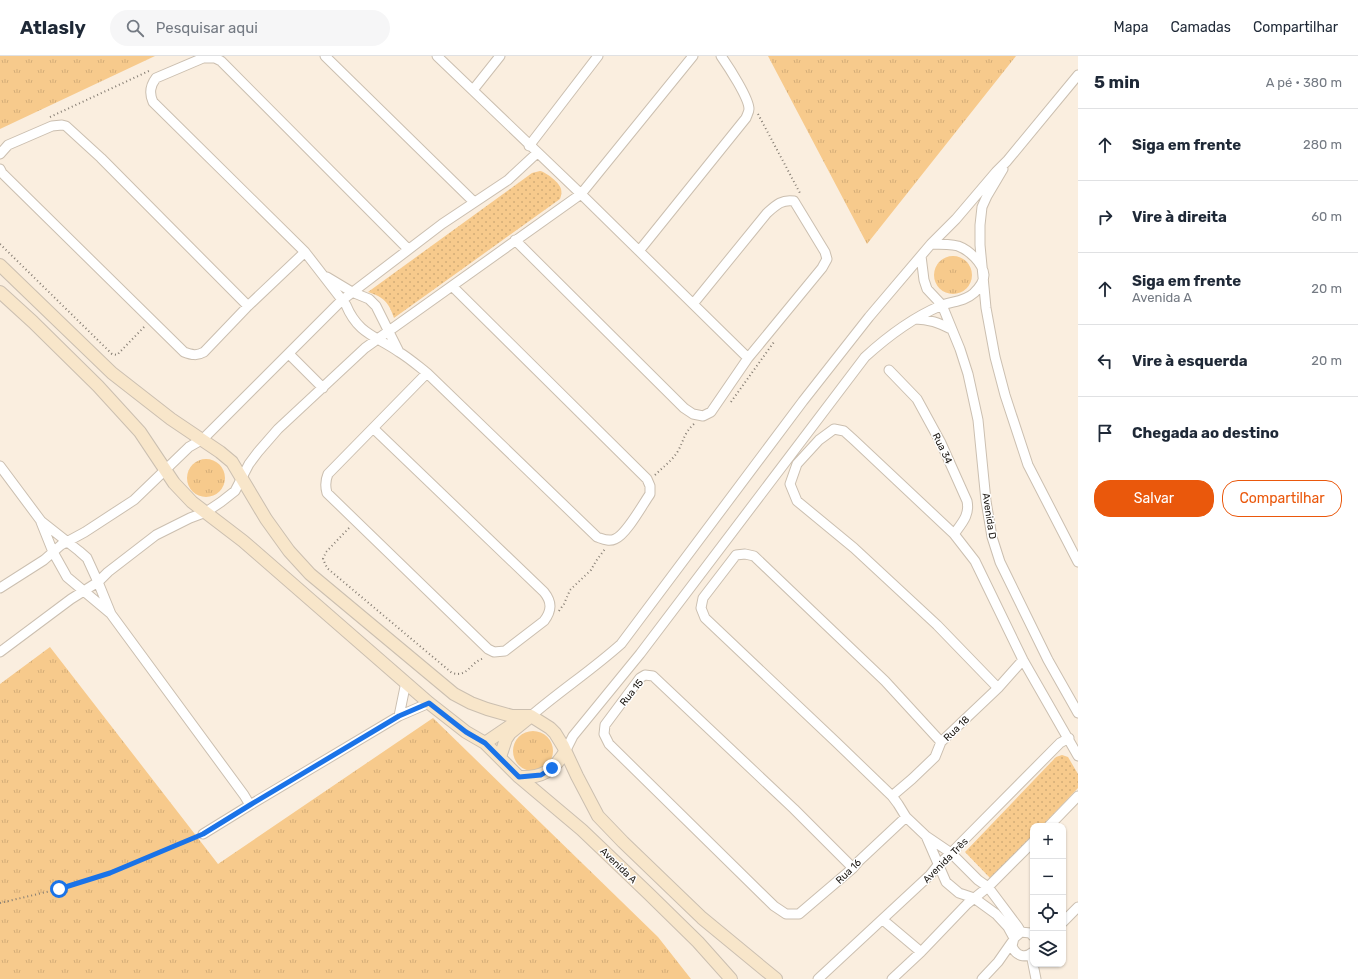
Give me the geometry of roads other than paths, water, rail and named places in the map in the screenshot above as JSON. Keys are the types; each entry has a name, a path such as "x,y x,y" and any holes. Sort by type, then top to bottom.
{"main road":[{"path":"0,264 112,373 170,419 203,439 232,462 266,519 289,551 310,574 454,694 487,709 512,716 531,716 555,733 565,752 552,768 546,773 536,776 519,777"},
{"path":"0,292 98,386 140,432 174,483 192,502 206,512"},
{"name":"Avenida A","path":"206,512 286,577 429,703 466,732 485,743 519,777 582,830 692,936 731,979"},
{"path":"485,743 512,725 531,716"},
{"path":"500,757 506,739 510,733 531,716"},
{"name":"Avenida A","path":"565,752 598,816 628,848 702,918 776,979"}],"street":[{"path":"325,56 474,202"},
{"path":"437,56 529,146 581,194 748,358"},
{"path":"473,90 500,56"},
{"path":"529,146 598,56"},
{"path":"0,652 71,599 98,582 108,572 156,535 190,518 206,512 234,491 249,464 278,430 365,348 581,194 693,56"},
{"path":"639,251 746,118 749,110 748,104 732,72 721,56"},
{"path":"408,249 220,61 215,58 202,58 156,78 152,83 150,89 153,102 305,252 324,275 341,301 346,305 358,326 399,352 427,373 597,536 605,540 615,540 623,534 650,494 650,486 647,478 452,286"},
{"path":"531,716 547,702 608,656 620,644 803,401 869,317 931,244 956,219 996,172 1008,161 1078,76"},
{"path":"0,154 8,145 52,126 66,126 101,158 248,306"},
{"path":"0,588 44,560 61,544 85,532 134,500 189,447 203,439 341,301 442,224 508,180 537,153"},
{"path":"1008,161 982,207 980,246 986,308 995,357 1005,395 1028,465 1078,562"},
{"path":"0,169 2,173 184,352 198,355 204,352 248,306 305,252"},
{"path":"515,240 684,408 694,414 703,416 711,412 748,358 822,268 826,259 826,252 794,201 788,200 782,202 767,213 693,304"},
{"path":"565,752 573,736 640,654 865,357 884,340 914,319 942,305 967,298 982,284 984,276 982,267 966,250 958,246 931,244"},
{"path":"921,256 924,280 927,289 942,305"},
{"path":"324,275 352,292 369,299 376,306 382,315 388,331 399,352"},
{"name":"Avenida D","path":"942,305 960,349 968,374 978,420 992,537 998,556 1013,590 1048,660 1078,713"},
{"path":"914,319 927,319 937,322 951,330"},
{"path":"289,354 323,388"},
{"name":"Rua 34","path":"889,370 916,399 941,443 966,501 969,509 966,518 954,534"},
{"path":"373,428 544,592 549,600 550,608 544,621 505,651 494,652 488,649 327,493 326,480 328,474 373,428 427,373"},
{"path":"998,688 937,625 854,548 797,501 790,484 797,464 819,440 834,429 844,431 954,534 975,561 1023,660 1078,756"},
{"path":"0,466 41,521 53,552 67,577 111,614"},
{"path":"41,521 86,558 111,614 244,794 250,805"},
{"path":"942,742 885,681 754,556 745,554 736,555 704,598 701,608 704,618 892,796 906,817 926,836 951,853 978,880 988,887 1018,927 1015,940 1016,953 1029,954 1035,978"},
{"name":"Rua 18","path":"892,796 935,757 942,742 998,688 1023,660"},
{"name":"Rua 15","path":"786,914 774,906 609,744 604,734 605,725 640,678 646,675 654,676 794,809 853,868"},
{"path":"399,716 406,682"},
{"path":"203,834 399,716 429,703"},
{"name":"Avenida Três","path":"818,979 930,875 938,865 1060,743 1069,738"},
{"path":"1052,823 1078,796"},
{"name":"Rua 16","path":"786,914 799,914 853,868 906,817"},
{"path":"926,836 946,882 959,893 974,898 996,914 1008,927 1015,940"},
{"path":"892,979 1030,845"},
{"path":"1066,919 1078,907"},
{"path":"883,920 921,952"},
{"path":"982,979 998,962 1015,940 1030,933"}]}
